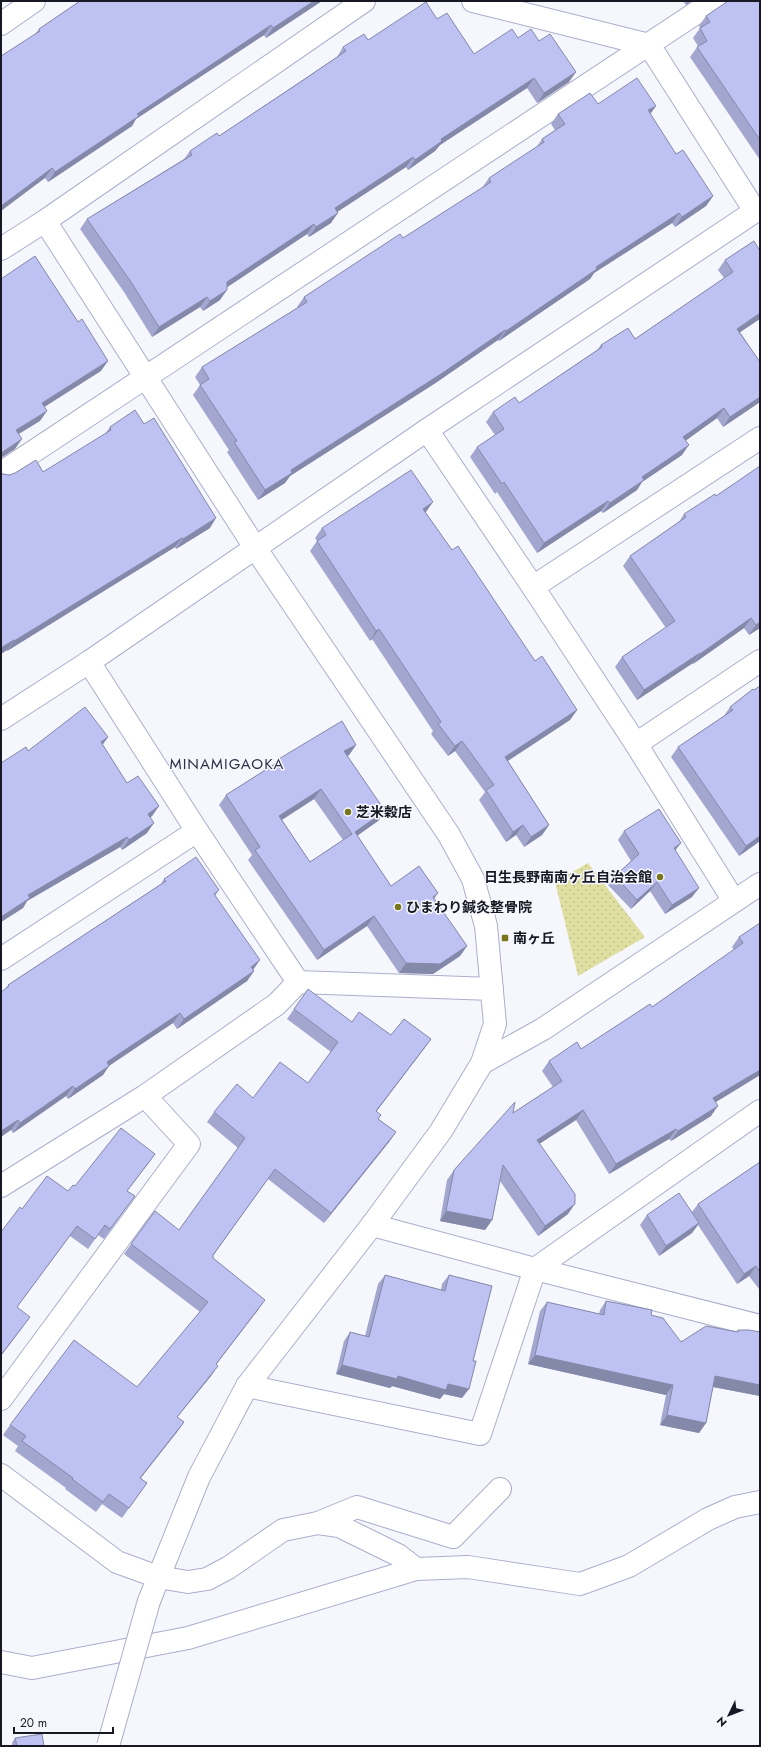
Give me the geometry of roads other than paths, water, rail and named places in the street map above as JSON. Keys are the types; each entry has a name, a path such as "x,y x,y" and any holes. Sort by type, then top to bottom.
{"street":[{"path":"1,24 34,1"},
{"path":"1,250 364,1"},
{"path":"1,719 89,662 256,549 427,430 758,210 649,45 472,1"},
{"path":"1,473 714,1"},
{"path":"45,221 256,549 449,835 473,879 486,926 495,1024 482,1063 441,1131 372,1225 247,1386 200,1477 158,1577 149,1601 108,1746"},
{"path":"427,430 533,587 636,744 734,900"},
{"path":"533,587 760,438"},
{"path":"636,744 760,661"},
{"path":"89,662 197,831 298,982"},
{"path":"1,959 197,831"},
{"path":"482,1063 543,1029 760,884"},
{"path":"1,1186 145,1096 277,1004 298,982 492,989"},
{"path":"1,1399 189,1144 145,1096"},
{"path":"247,1386 480,1434 536,1269 760,1111"},
{"path":"372,1225 536,1269 760,1326"},
{"path":"1,1475 117,1562 158,1577 188,1582 207,1579 228,1568 283,1530 318,1523 357,1507 453,1537 500,1489"},
{"path":"1,1662 32,1668 188,1638 416,1569 468,1567 580,1584 629,1566 708,1519 735,1507 760,1502"},
{"path":"318,1523 339,1526 398,1554 416,1569"}],"place":[{"name":"芝米穀店","path":"348,812"},
{"name":"日生長野南南ヶ丘自治会館","path":"660,877"},
{"name":"ひまわり鍼灸整骨院","path":"398,907"},
{"name":"南ヶ丘","path":"505,938"}],"district":[{"name":"MINAMIGAOKA","path":"227,764"}]}
